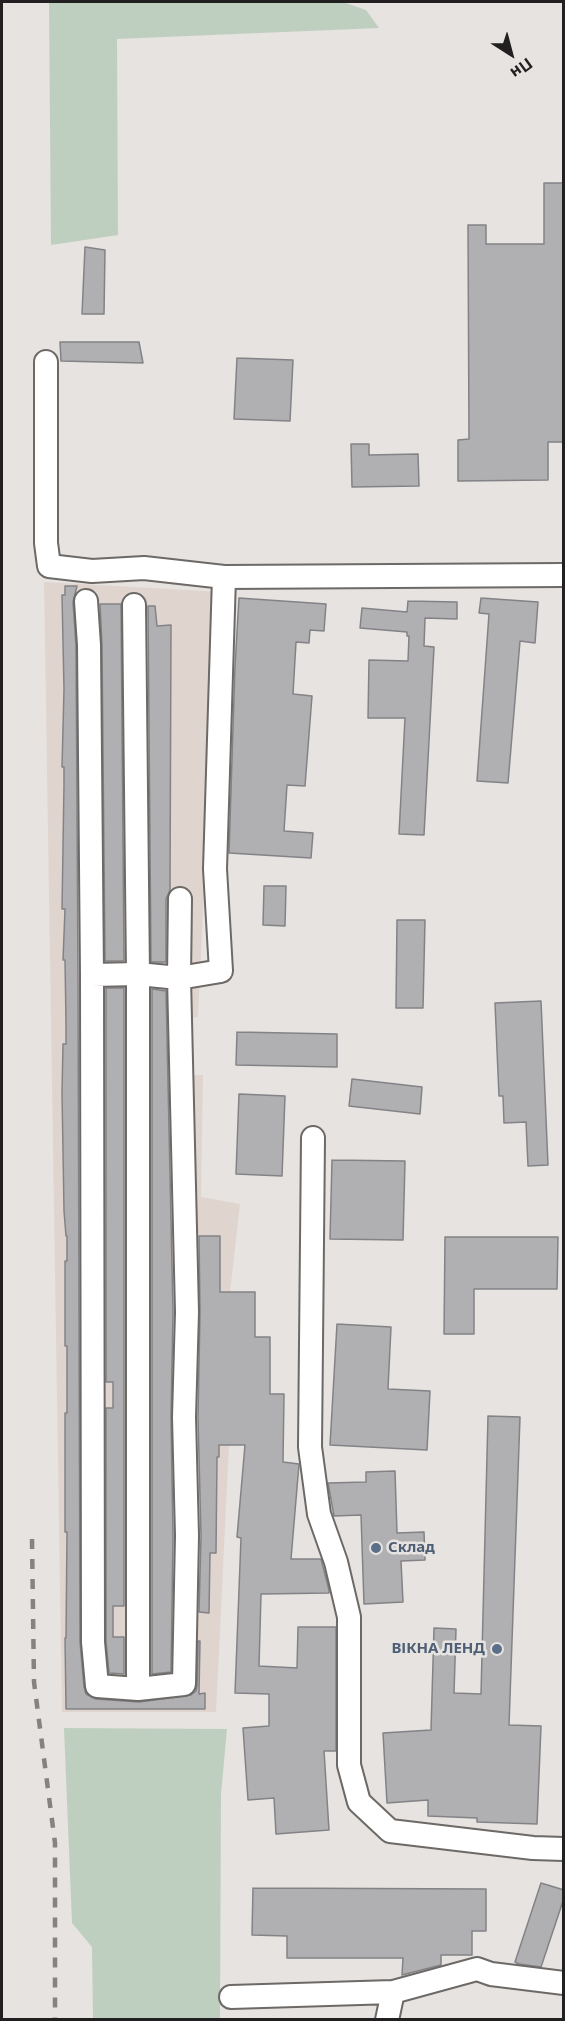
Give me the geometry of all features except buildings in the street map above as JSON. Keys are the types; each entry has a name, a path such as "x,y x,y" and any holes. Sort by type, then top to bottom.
{"street":[{"path":"46,362 46,543 49,566 92,571 144,568 224,577 564,575"},
{"path":"92,975 138,974 179,978 221,971 215,869 224,577"},
{"path":"87,601 92,975 93,1642 97,1686 138,1689 184,1684 187,1536 184,1418 187,1312 179,978 180,899"},
{"path":"134,605 138,974 138,1689"},
{"path":"313,1138 310,1447 319,1514 336,1562 350,1617 349,1765 359,1802 390,1831 533,1848 564,1849"},
{"path":"231,1997 393,1992 477,1969 491,1974 564,1983"},
{"path":"387,2019 393,1992"}],"shaded area":[{"path":"44,582 223,592 217,621 198,1017 184,1019 187,1075 203,1075 201,1197 240,1204 230,1292 229,1445 216,1712 62,1712"}],"green space":[{"path":"49,2 343,2 366,10 379,28 117,39 118,235 51,245"},
{"path":"64,1728 227,1729 221,1794 220,2019 93,2019 92,1947 72,1923"}],"railway":[{"path":"32,1539 34,1682 55,1843 55,2020"}],"place":[{"name":"Склад","path":"376,1548"},
{"name":"ВІКНА ЛЕНД","path":"497,1649"}]}
